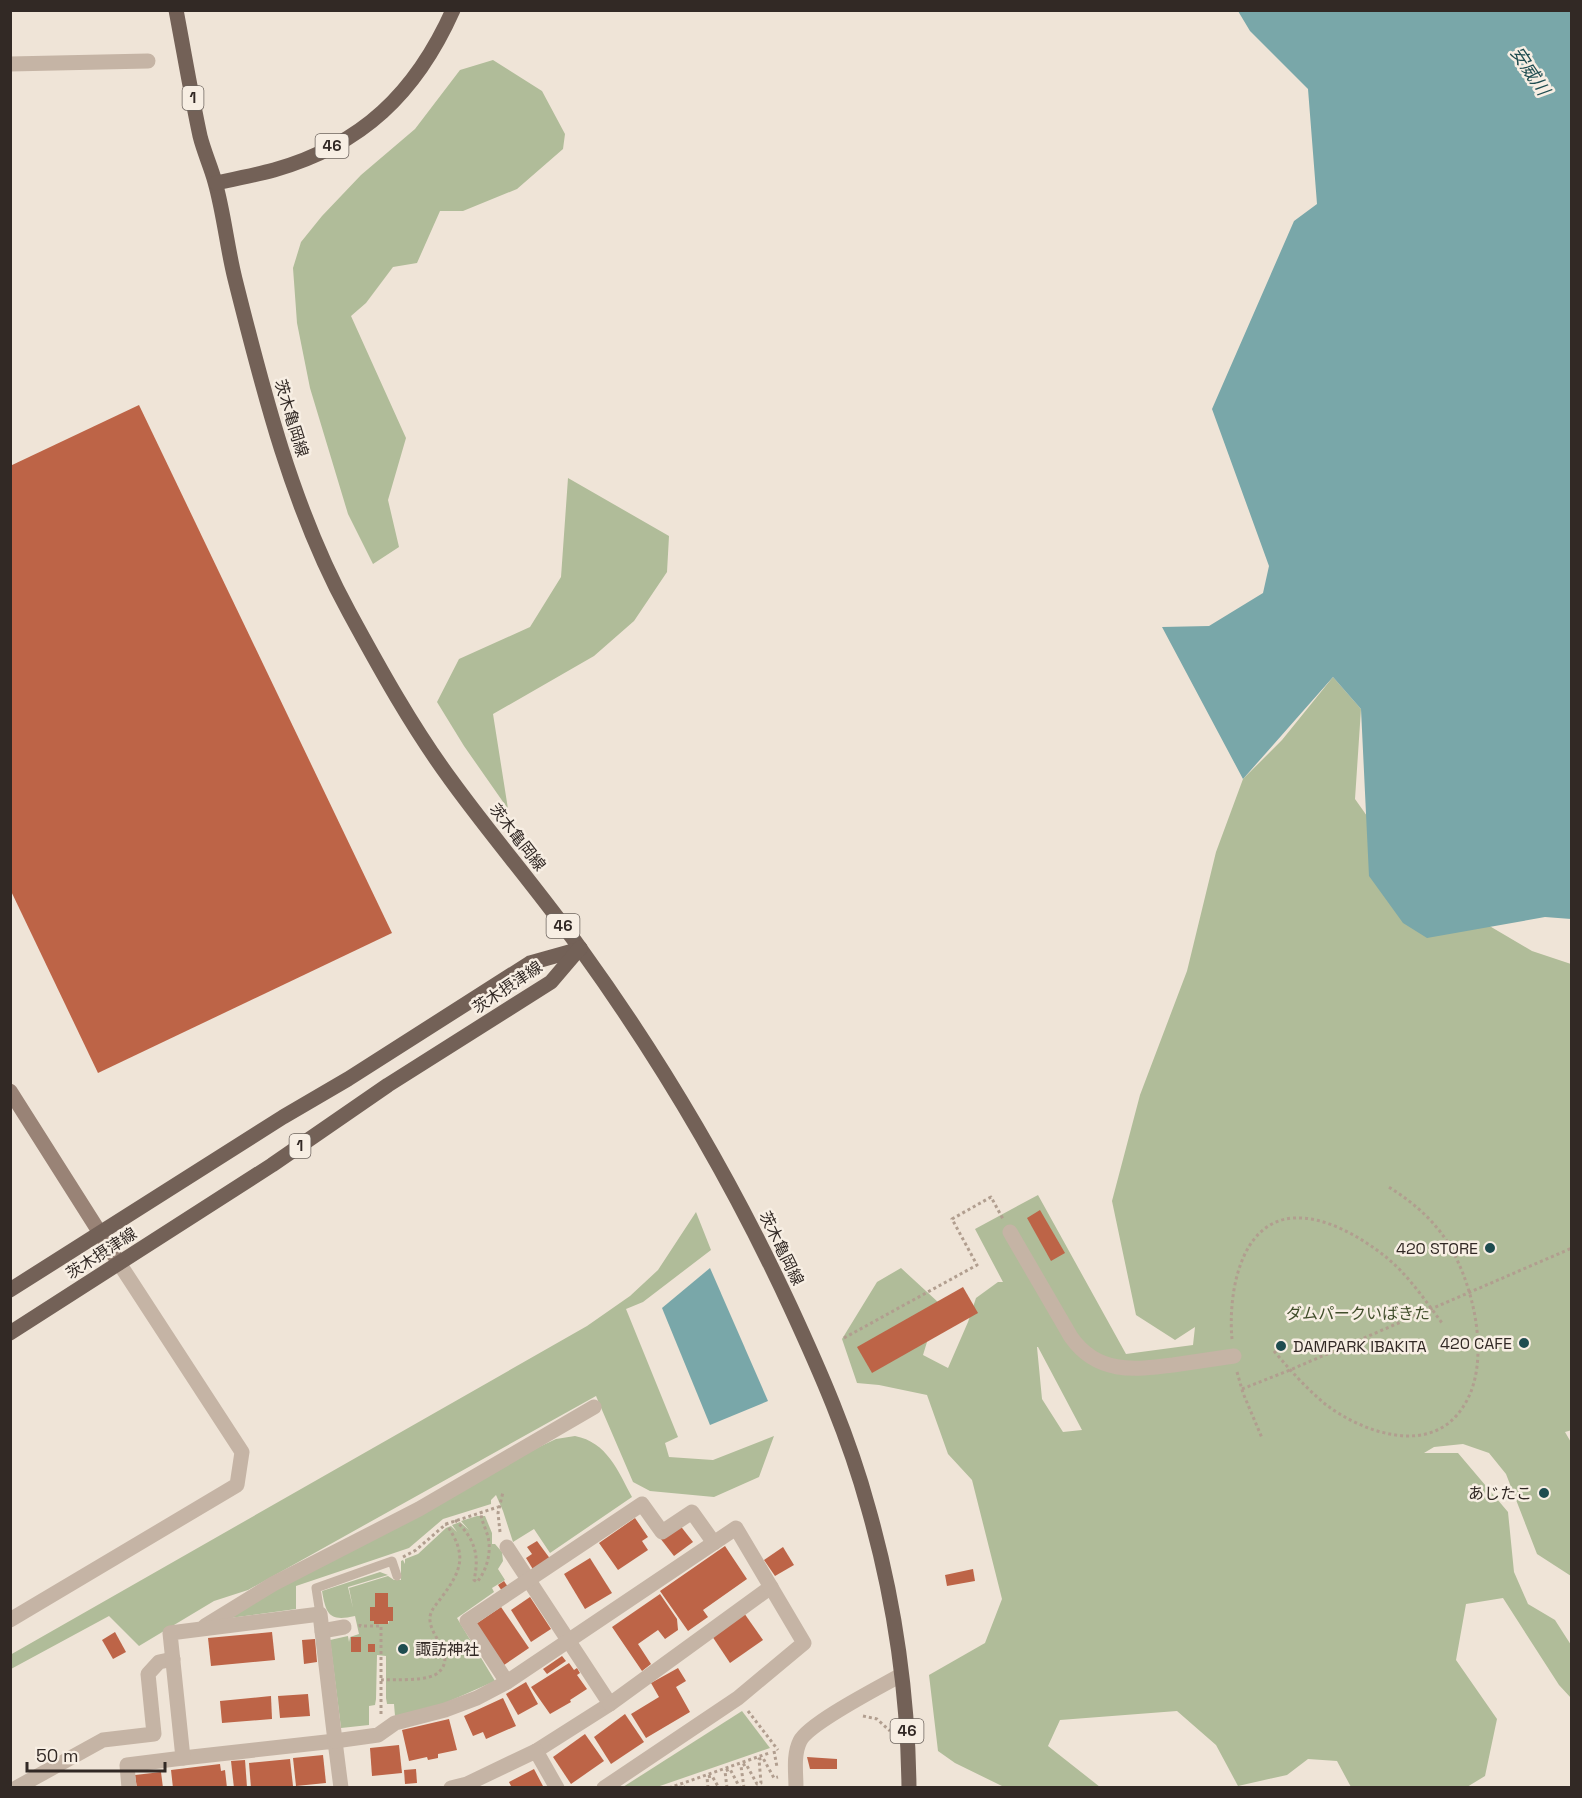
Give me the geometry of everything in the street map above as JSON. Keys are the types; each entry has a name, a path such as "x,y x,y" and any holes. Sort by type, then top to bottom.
{"main road":[{"name":"1","path":"176,10 201,141 216,183"},
{"name":"46","path":"216,183 274,170 301,160 356,133 399,98 424,66 453,10"},
{"name":"茨木亀岡線","path":"216,183 234,275 284,456 324,563 347,609 420,734 451,780 580,948 660,1068 724,1175 766,1254 812,1354 844,1434 868,1505 886,1580 901,1675 909,1788"},
{"name":"茨木摂津線","path":"10,1290 530,963 580,948"},
{"name":"茨木摂津線","path":"10,1333 272,1165 388,1085 551,982 580,948"}],"street":[{"path":"10,64 148,61"},
{"path":"10,1091 242,1452 237,1485 10,1620"},
{"path":"1010,1232 1071,1337 1079,1348 1092,1358 1107,1365 1140,1369 1234,1356"},
{"path":"200,1629 273,1584 419,1509 583,1408"},
{"path":"507,1682 467,1620 642,1504 662,1532 692,1512 714,1544"},
{"path":"129,1788 127,1765 378,1735 395,1723 445,1710 477,1698 570,1642 736,1528 804,1642 738,1698 604,1788"},
{"path":"507,1547 610,1704"},
{"path":"451,1788 467,1784 536,1751 610,1704 771,1587"},
{"path":"183,1758 170,1633 320,1614 341,1788"},
{"path":"322,1631 350,1625"},
{"path":"16,1788 103,1740 154,1734 148,1674 159,1662 173,1659"},
{"path":"796,1788 796,1753 805,1734 821,1721 901,1675"},
{"path":"536,1751 557,1788"}],"lane":[{"path":"320,1614 316,1588 392,1561 397,1576"}],"path":[{"path":"1274,1351 1290,1370 1326,1404 1361,1425 1376,1431 1419,1436 1432,1432 1453,1419 1463,1408 1474,1380 1478,1343 1477,1323 1469,1292 1453,1252 1442,1234 1416,1207 1387,1186"},
{"path":"844,1338 977,1265 952,1219 991,1197 1010,1232"},
{"path":"1262,1438 1242,1389 1234,1356 1230,1313 1238,1269 1257,1236 1269,1226 1282,1220 1295,1218 1325,1223 1368,1244 1403,1274 1442,1323"},
{"path":"1242,1389 1572,1248"},
{"path":"503,1492 498,1507 499,1528 507,1547"},
{"path":"403,1557 416,1550 446,1524 498,1507"},
{"path":"455,1521 468,1532 473,1540 474,1580 477,1582 485,1571 489,1555 488,1534 480,1512"},
{"path":"381,1680 430,1677 439,1672 444,1665 444,1652 432,1632 430,1617 432,1610 457,1576 460,1558 457,1541 446,1524"},
{"path":"350,1625 381,1626 381,1704"},
{"path":"742,1788 741,1766 746,1764 757,1784 761,1783 759,1759 763,1758 774,1778 779,1776 776,1750 745,1707"},
{"path":"858,1716 877,1719 887,1727 893,1738"},
{"path":"669,1788 769,1753"},
{"path":"727,1788 725,1771 730,1770 742,1788"},
{"path":"708,1788 707,1778 712,1776 720,1788"},
{"path":"678,1788 683,1786 685,1788"}],"green space":[{"path":"493,60 542,91 565,134 563,149 517,189 463,211 440,211 417,263 393,267 366,303 351,316 406,438 388,500 399,547 373,564 348,514 310,388 297,323 293,268 301,242 322,216 361,175 415,129 460,70"},
{"path":"568,478 669,536 667,572 634,621 594,656 493,714 508,809 464,746 437,702 459,659 530,627 561,577"},
{"name":"ダムパークいばきた","path":"1333,677 1361,709 1355,799 1413,881 1532,951 1571,964 1572,1430 1565,1432 1572,1444 1571,1576 1537,1554 1506,1474 1489,1453 1463,1444 1434,1447 1424,1453 1458,1453 1508,1512 1514,1572 1528,1604 1555,1620 1571,1645 1571,1698 1559,1685 1503,1598 1466,1604 1456,1660 1497,1719 1485,1776 1467,1787 1351,1787 1337,1761 1308,1759 1287,1775 1238,1786 1216,1745 1177,1711 1060,1720 1048,1746 1100,1787 1004,1787 955,1763 938,1751 929,1675 985,1643 1002,1599 972,1480 948,1454 927,1395 857,1383 842,1339 877,1282 901,1268 939,1303 923,1355 948,1368 976,1298 998,1282 1003,1282 975,1229 1038,1195 1126,1354 1193,1345 1195,1327 1175,1340 1136,1315 1112,1201 1140,1095 1187,971 1216,852 1243,779 1282,740","holes":["1038,1347 1082,1430 1063,1432 1042,1399"]},
{"path":"696,1212 711,1250 643,1302 626,1309 678,1437 665,1443 669,1457 713,1460 774,1436 759,1477 714,1497 650,1491 633,1482 596,1396 248,1590 214,1601 139,1646 109,1616 11,1669 10,1655 587,1326 630,1296 658,1270"},
{"path":"575,1436 586,1439 603,1451 616,1468 632,1497 550,1553 534,1529 513,1542 496,1495 491,1500 491,1504 443,1519 409,1548 296,1586 296,1609 230,1618 230,1615 539,1447 556,1439"},
{"name":"諏訪神社","path":"485,1516 492,1533 492,1544 495,1544 502,1552 503,1561 498,1569 505,1580 492,1588 494,1592 457,1618 495,1681 443,1704 395,1716 394,1704 387,1704 386,1698 386,1656 377,1655 376,1699 375,1705 369,1706 369,1725 341,1728 330,1640 348,1636 349,1642 350,1637 359,1634 355,1616 339,1618 327,1611 322,1591 380,1572 388,1575 348,1587 353,1608 349,1588 388,1576 394,1580 401,1580 401,1561 403,1560 405,1564 405,1559 418,1554 446,1528 451,1526 457,1532 452,1525 460,1522 469,1530 461,1521","holes":["388,1593 388,1607 393,1607 388,1624 375,1624 370,1607 375,1607 375,1594"]},
{"path":"742,1711 770,1748 657,1787 623,1787"}],"water":[{"name":"安威川","path":"1238,11 1571,11 1571,919 1545,917 1427,938 1403,923 1369,876 1361,709 1333,677 1243,779 1162,627 1209,626 1263,593 1269,566 1212,409 1294,221 1317,204 1308,89 1250,31"},
{"path":"710,1268 768,1401 710,1425 662,1308"}],"building":[{"path":"139,405 392,933 98,1073 10,889 10,466"},
{"path":"1040,1210 1065,1253 1051,1261 1027,1218"},
{"path":"963,1287 978,1313 872,1373 857,1347"},
{"path":"635,1518 648,1537 642,1541 648,1550 618,1570 599,1543"},
{"path":"679,1524 693,1542 674,1556 660,1538"},
{"path":"537,1541 551,1560 534,1571 526,1558 532,1554 527,1547"},
{"path":"725,1546 747,1579 703,1610 708,1617 688,1631 660,1591"},
{"path":"783,1547 794,1565 775,1576 764,1560"},
{"path":"590,1558 612,1593 585,1609 564,1574"},
{"path":"973,1569 975,1581 947,1586 945,1575"},
{"path":"504,1581 508,1587 502,1591 498,1585"},
{"path":"375,1593 388,1593 388,1607 393,1607 393,1621 388,1621 388,1624 374,1624 374,1621 370,1621 370,1607 375,1607"},
{"path":"660,1594 677,1619 678,1630 665,1639 658,1630 638,1644 651,1664 642,1671 612,1627"},
{"path":"530,1597 551,1629 531,1642 511,1610"},
{"path":"501,1607 529,1648 504,1665 476,1624"},
{"path":"744,1613 763,1640 730,1663 712,1636"},
{"path":"115,1632 126,1652 113,1659 102,1640"},
{"path":"272,1632 275,1660 211,1666 208,1638"},
{"path":"351,1637 361,1637 361,1652 351,1652"},
{"path":"315,1639 317,1662 304,1664 302,1640"},
{"path":"368,1644 375,1644 375,1652 368,1652"},
{"path":"562,1656 566,1661 547,1674 543,1669"},
{"path":"569,1663 574,1670 577,1668 580,1673 577,1675 587,1689 570,1700 571,1702 550,1714 531,1687"},
{"path":"678,1668 686,1681 676,1687 690,1712 646,1738 631,1714 659,1697 651,1683"},
{"path":"526,1682 538,1704 518,1715 506,1694"},
{"path":"308,1694 310,1716 280,1718 278,1696"},
{"path":"271,1696 272,1719 222,1723 220,1701"},
{"path":"503,1698 516,1726 486,1739 483,1732 473,1736 464,1716"},
{"path":"625,1714 644,1742 611,1764 594,1737"},
{"path":"449,1719 457,1750 438,1754 438,1758 428,1760 427,1757 409,1761 402,1730"},
{"path":"585,1734 604,1761 571,1784 553,1757"},
{"path":"399,1745 402,1773 372,1776 370,1748"},
{"path":"323,1755 326,1783 296,1786 293,1758"},
{"path":"807,1757 837,1759 837,1769 810,1769"},
{"path":"290,1759 293,1786 251,1788 249,1763"},
{"path":"245,1760 247,1787 234,1788 231,1761"},
{"path":"220,1764 221,1771 225,1770 227,1788 173,1788 171,1770"},
{"path":"416,1769 417,1783 405,1784 404,1770"},
{"path":"534,1769 544,1788 512,1788 509,1782"},
{"path":"161,1772 163,1788 137,1788 135,1775"}],"place":[{"name":"420 STORE","path":"1490,1248"},
{"name":"420 CAFE","path":"1524,1343"},
{"name":"DAMPARK IBAKITA","path":"1281,1346"},
{"name":"あじたこ","path":"1544,1493"},
{"name":"諏訪神社","path":"403,1649"}]}
